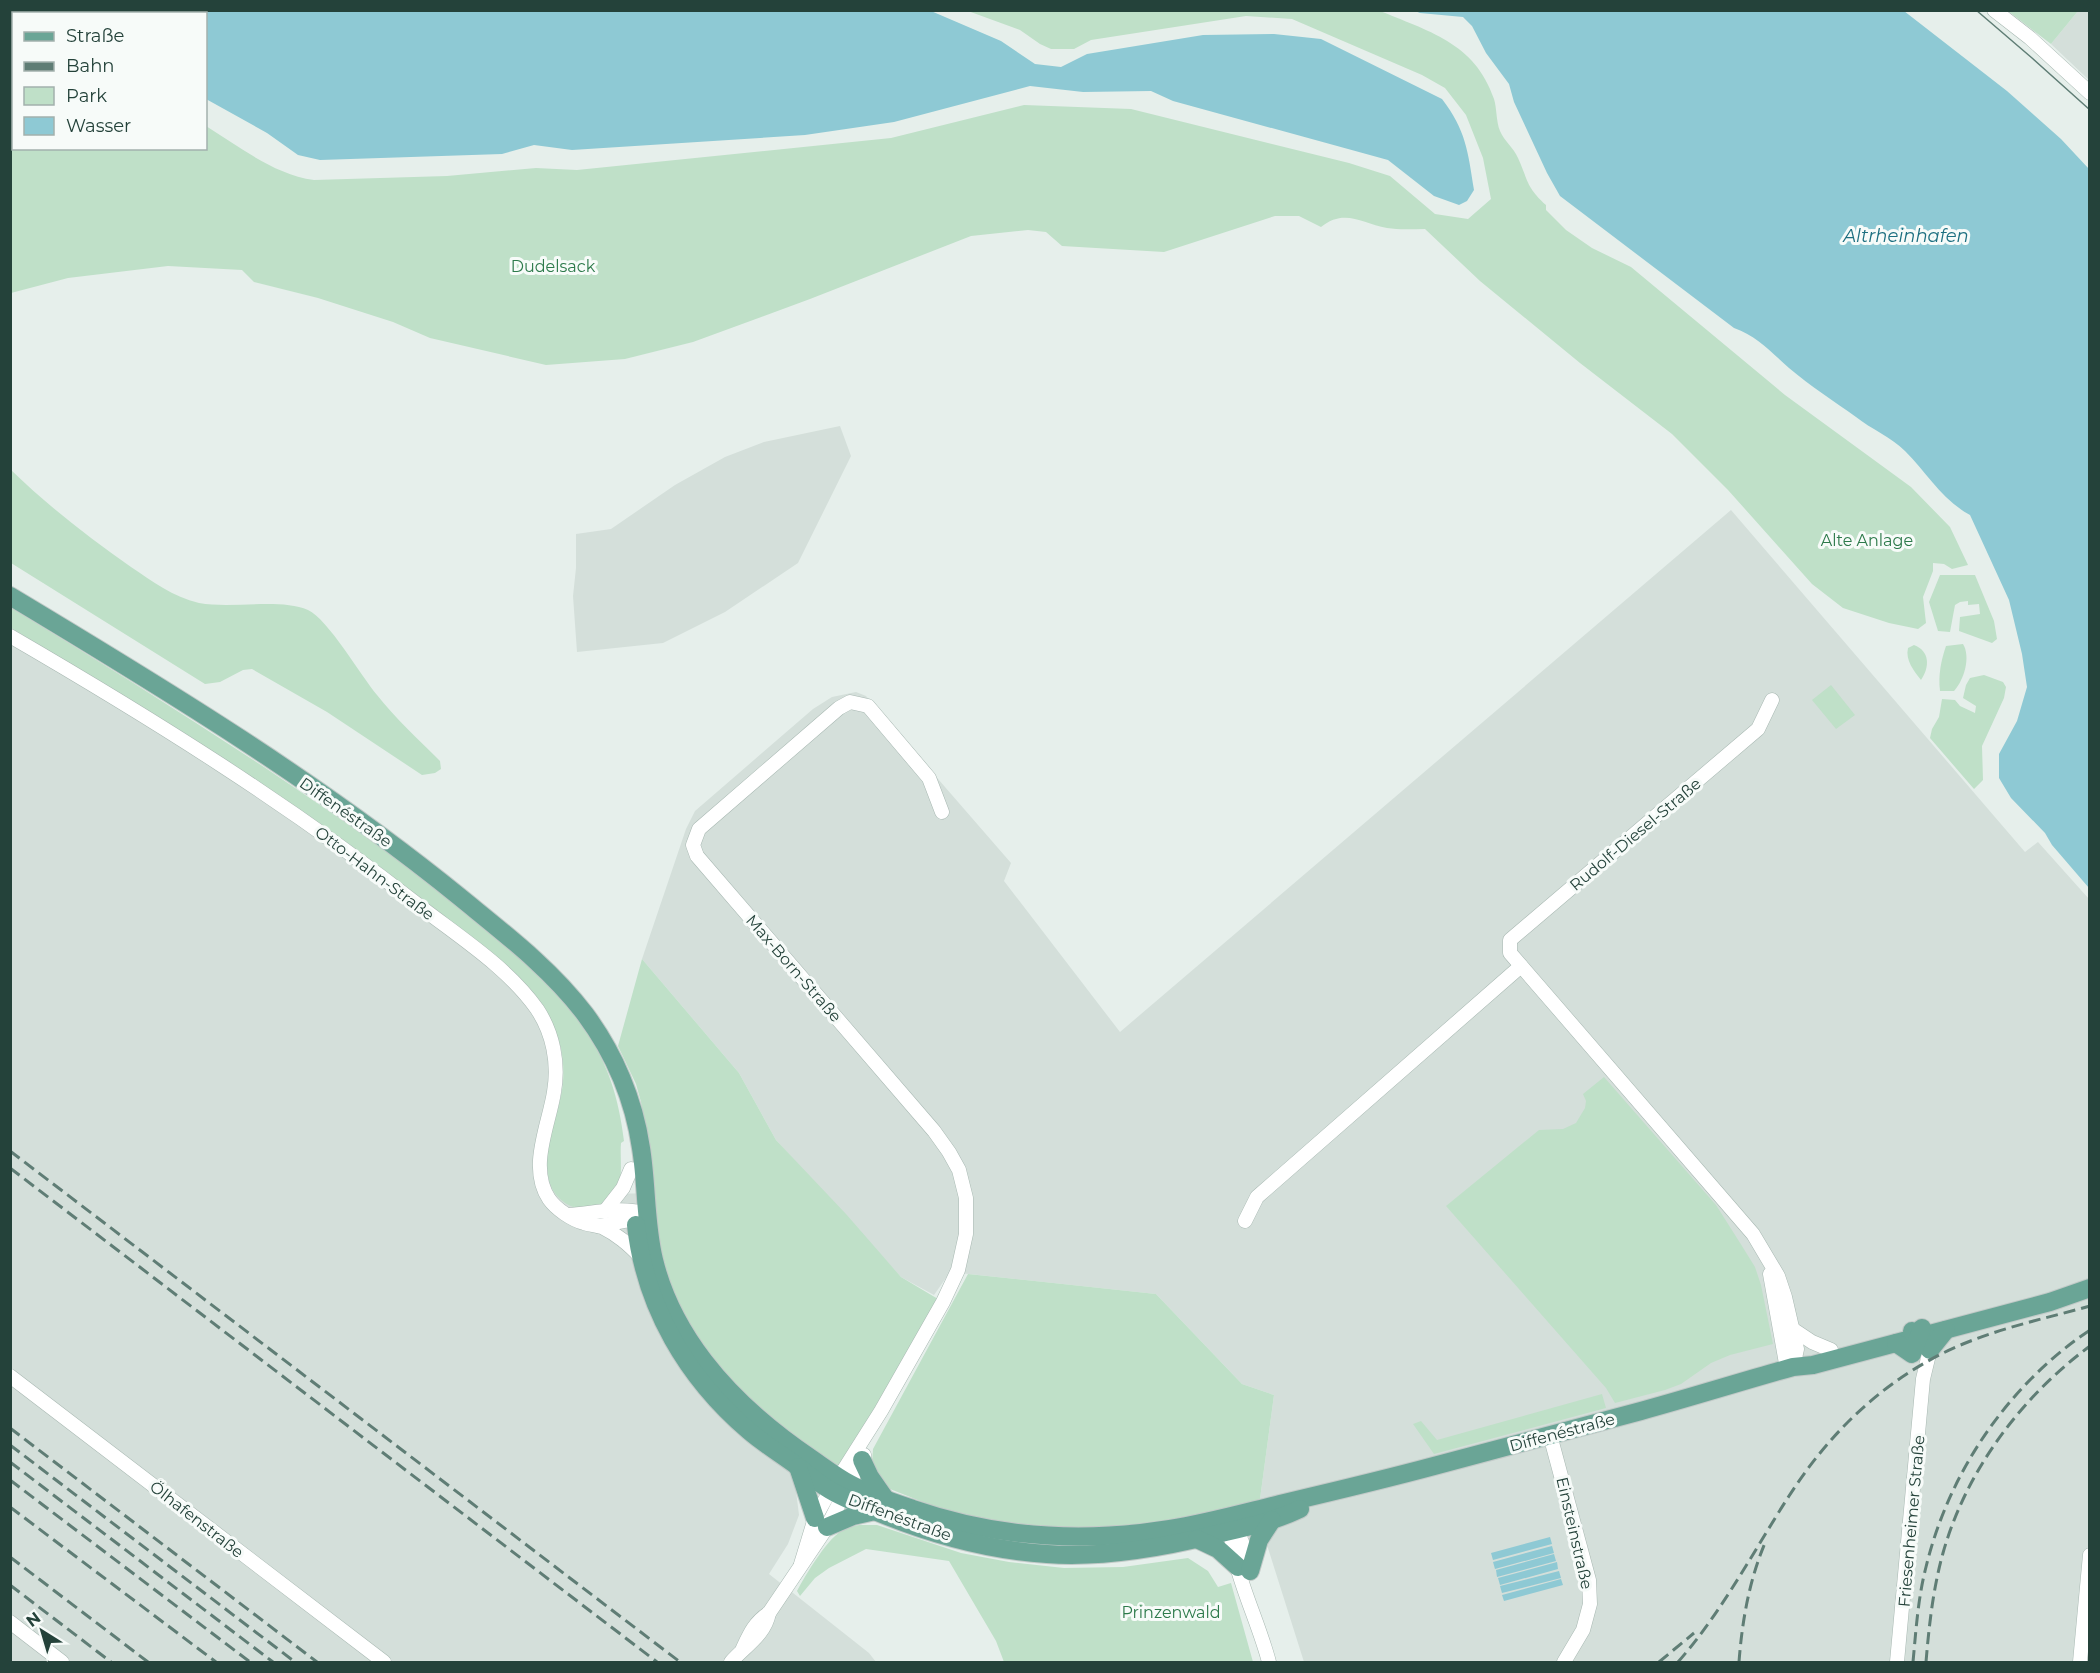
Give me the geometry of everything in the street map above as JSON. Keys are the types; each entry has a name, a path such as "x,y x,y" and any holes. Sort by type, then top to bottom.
{"main road":[{"name":"Diffenéstraße","path":"10,596 210,718 269,757 437,878 496,926 566,991 589,1020 609,1052 619,1070 624,1089 633,1107 641,1148 640,1256 649,1290 659,1314 692,1370 748,1430 798,1467 924,1529 995,1547 1047,1554 1090,1554 1197,1539 1232,1525 1330,1494 1643,1411 1790,1368 1813,1365 1896,1343 2022,1298 2090,1286"},
{"name":"Diffenéstraße","path":"624,1089 631,1169 639,1214 664,1292 681,1326 704,1360 733,1394 759,1419 841,1487"},
{"name":"Diffenéstraße","path":"1790,1368 1810,1355 1946,1330 2050,1302 2090,1286"},
{"path":"1896,1343 1912,1354 1920,1335"},
{"path":"798,1467 821,1523 853,1516 880,1506 862,1460"},
{"name":"Diffenéstraße","path":"880,1506 997,1532 1053,1537 1109,1536 1272,1520 1330,1494"},
{"path":"1197,1539 1218,1549 1244,1569 1272,1520"}],"street":[{"path":"1994,10 2030,38 2090,93"},
{"name":"Otto-Hahn-Straße","path":"10,636 148,717 263,792 384,878 497,967 520,988 538,1011 550,1035 556,1061 555,1089 540,1154 544,1189 549,1200 557,1208 582,1223 599,1226 623,1239 640,1256"},
{"name":"Rudolf-Diesel-Straße","path":"1772,700 1758,729 1510,940 1510,953 1753,1234 1778,1276 1794,1330 1797,1348 1790,1368"},
{"name":"Max-Born-Straße","path":"841,1487 943,1302 958,1270 967,1204 962,1179 950,1152 934,1131 697,856 693,845 699,829 839,708 850,702 860,702 868,706 929,778 942,812"},
{"path":"1245,1221 1257,1197 1521,966"},
{"path":"605,1211 623,1188 631,1169"},
{"path":"569,1215 605,1211 639,1214"},
{"path":"599,1226 639,1214"},
{"name":"Rudolf-Diesel-Straße","path":"1766,1257 1790,1368"},
{"path":"1794,1330 1812,1342 1831,1350"},
{"name":"Friesenheimer Straße","path":"1898,1662 1923,1379 1920,1335"},
{"name":"Friesenheimer Straße","path":"1912,1354 1923,1379"},
{"name":"Ölhafenstraße","path":"10,1376 384,1662"},
{"name":"Max-Born-Straße","path":"841,1487 862,1460 881,1411"},
{"name":"Einsteinstraße","path":"1550,1435 1589,1580 1590,1604 1583,1630 1564,1662"},
{"path":"732,1662 743,1648 757,1622 769,1613 801,1564 841,1487"},
{"path":"1232,1525 1242,1542 1244,1569 1258,1601 1262,1634 1269,1662"},
{"path":"2080,1662 2090,1555"},
{"path":"10,1623 62,1662"}],"shaded area":[{"path":"2078,11 2089,11 2089,80 2051,44"},
{"path":"840,426 851,456 798,563 725,612 663,643 577,652 573,596 576,534 611,529 675,485 725,457 764,442"},
{"path":"1731,510 2025,852 2038,842 2089,899 2089,1662 1304,1662 1267,1545 1260,1499 1274,1395 1242,1384 1156,1294 950,1272 934,1295 901,1277 776,1140 739,1073 642,959 686,829 695,811 813,709 832,697 856,692 866,696 1011,863 1004,881 1120,1032"},
{"path":"10,628 240,768 283,799 542,1007 551,1020 563,1060 563,1083 548,1147 548,1178 613,1194 651,1193 782,1434 796,1491 799,1515 788,1544 769,1574 869,1653 876,1662 11,1662"}],"green space":[{"name":"Dudelsack","path":"1378,10 1447,41 1475,64 1486,80 1494,99 1500,131 1516,154 1531,188 1546,205 1546,210 1566,230 1592,248 1631,267 1785,395 1911,487 1950,527 1968,565 1952,569 1944,564 1933,563 1933,571 1923,597 1926,623 1918,629 1889,623 1843,608 1812,584 1728,490 1672,434 1580,363 1480,281 1425,229 1387,228 1353,218 1338,218 1321,227 1299,216 1275,216 1164,252 1062,246 1046,232 1028,230 971,236 693,342 625,359 546,365 430,338 393,322 318,298 254,282 242,270 168,266 68,278 11,293 11,95 12,150 207,150 207,127 271,166 314,180 447,176 536,168 577,170 891,138 1024,105 1131,109 1349,163 1390,176 1435,214 1468,219 1491,199 1483,158 1466,115 1445,88 1422,75 1292,19 1246,16 1091,40 1074,49 1051,49 1020,30 968,11"},
{"path":"2008,11 2078,11 2051,44"},
{"path":"10,469 84,532 131,567 172,593 199,603 212,605 297,606 316,615 384,704 440,761 441,769 435,773 422,775 327,712 252,669 243,670 220,682 205,684 11,563"},
{"path":"1940,575 1975,575 1994,621 1997,639 1992,643 1959,631 1960,617 1980,614 1979,604 1968,605 1968,601 1955,605 1950,632 1938,631 1929,602"},
{"path":"10,607 201,726 346,823 452,901 547,984 572,1012 592,1040 611,1081 624,1141 621,1143 620,1180 612,1195 590,1208 573,1207 565,1203 554,1192 548,1178 549,1146 561,1096 563,1071 556,1033 542,1007 283,799 192,738 11,628"},
{"path":"1963,644 1966,662 1961,681 1954,691 1940,691 1940,668 1946,646"},
{"path":"1914,645 1923,651 1927,660 1926,670 1921,680 1911,665 1907,652 1908,648"},
{"path":"1984,675 2003,682 2006,687 2004,698 1982,746 1983,780 1974,789 1930,738 1939,717 1942,699 1955,700 1960,706 1975,713 1976,706 1963,698 1966,685 1970,678"},
{"path":"1831,685 1855,715 1836,729 1812,700"},
{"path":"642,959 739,1073 776,1140 846,1214 901,1277 943,1302 839,1477 782,1438 705,1351 679,1309 661,1264 641,1102 636,1084 618,1046"},
{"path":"1604,1077 1716,1205 1742,1246 1755,1267 1761,1285 1773,1344 1730,1355 1711,1363 1681,1384 1665,1390 1615,1403 1606,1388 1446,1206 1539,1130 1563,1129 1576,1123 1585,1108 1586,1101 1583,1094"},
{"path":"968,1274 1156,1294 1242,1384 1274,1395 1260,1499 1249,1506 1190,1519 1084,1532 973,1522 885,1487 872,1463 873,1449"},
{"path":"1602,1394 1606,1408 1434,1454 1413,1424 1421,1421 1437,1440"},
{"name":"Prinzenwald","path":"859,1525 877,1525 961,1553 1009,1562 1064,1568 1123,1567 1188,1558 1208,1571 1218,1587 1231,1583 1253,1662 1004,1662 996,1641 949,1561 866,1549 829,1568 815,1578 800,1596 797,1591 825,1547 839,1533"}],"water":[{"path":"70,11 931,11 1001,41 1035,64 1061,67 1087,54 1203,35 1274,34 1321,39 1442,99 1456,121 1465,142 1474,190 1467,201 1459,205 1434,196 1388,160 1173,101 1151,91 1083,92 1030,86 894,122 805,135 572,150 534,145 502,154 320,160 298,155 267,133 207,100 207,12"},
{"name":"Altrheinhafen","path":"1415,11 1904,11 2007,91 2061,139 2089,169 2089,888 2052,845 2045,833 2011,798 1999,778 1999,754 2017,721 2027,687 2009,600 1970,515 1951,502 1899,446 1814,387 1757,340 1734,328 1560,196 1514,102 1509,84 1486,53 1472,26 1463,17"},
{"path":"1550,1537 1552,1544 1493,1560 1491,1553"},
{"path":"1552,1546 1554,1553 1495,1569 1493,1562"},
{"path":"1554,1554 1556,1561 1497,1577 1496,1570"},
{"path":"1557,1562 1558,1569 1500,1585 1498,1578"},
{"path":"1559,1571 1561,1578 1502,1593 1500,1586"},
{"path":"1561,1579 1563,1585 1504,1601 1502,1595"}],"tram line":[{"path":"1976,10 2090,110"}],"railway":[{"path":"10,1151 680,1662"},
{"path":"10,1168 657,1662"},
{"path":"1678,1662 1709,1623 1806,1472 1824,1448 1864,1406 1911,1371 1963,1344 2010,1328 2090,1306"},
{"path":"1913,1662 1919,1602 1926,1567 1936,1532 1966,1465 2008,1404 2060,1352 2090,1330"},
{"path":"1926,1662 1932,1608 1943,1553 1966,1493 1981,1465 2019,1412 2041,1388 2090,1346"},
{"path":"10,1428 317,1662"},
{"path":"10,1445 295,1662"},
{"path":"10,1462 273,1662"},
{"path":"10,1480 250,1662"},
{"path":"10,1507 216,1662"},
{"path":"1739,1662 1747,1602 1765,1543"},
{"path":"10,1557 148,1662"},
{"path":"10,1585 111,1662"},
{"path":"1659,1662 1694,1633"}],"park label":[{"name":"Alte Anlage","path":"1867,540"}]}
